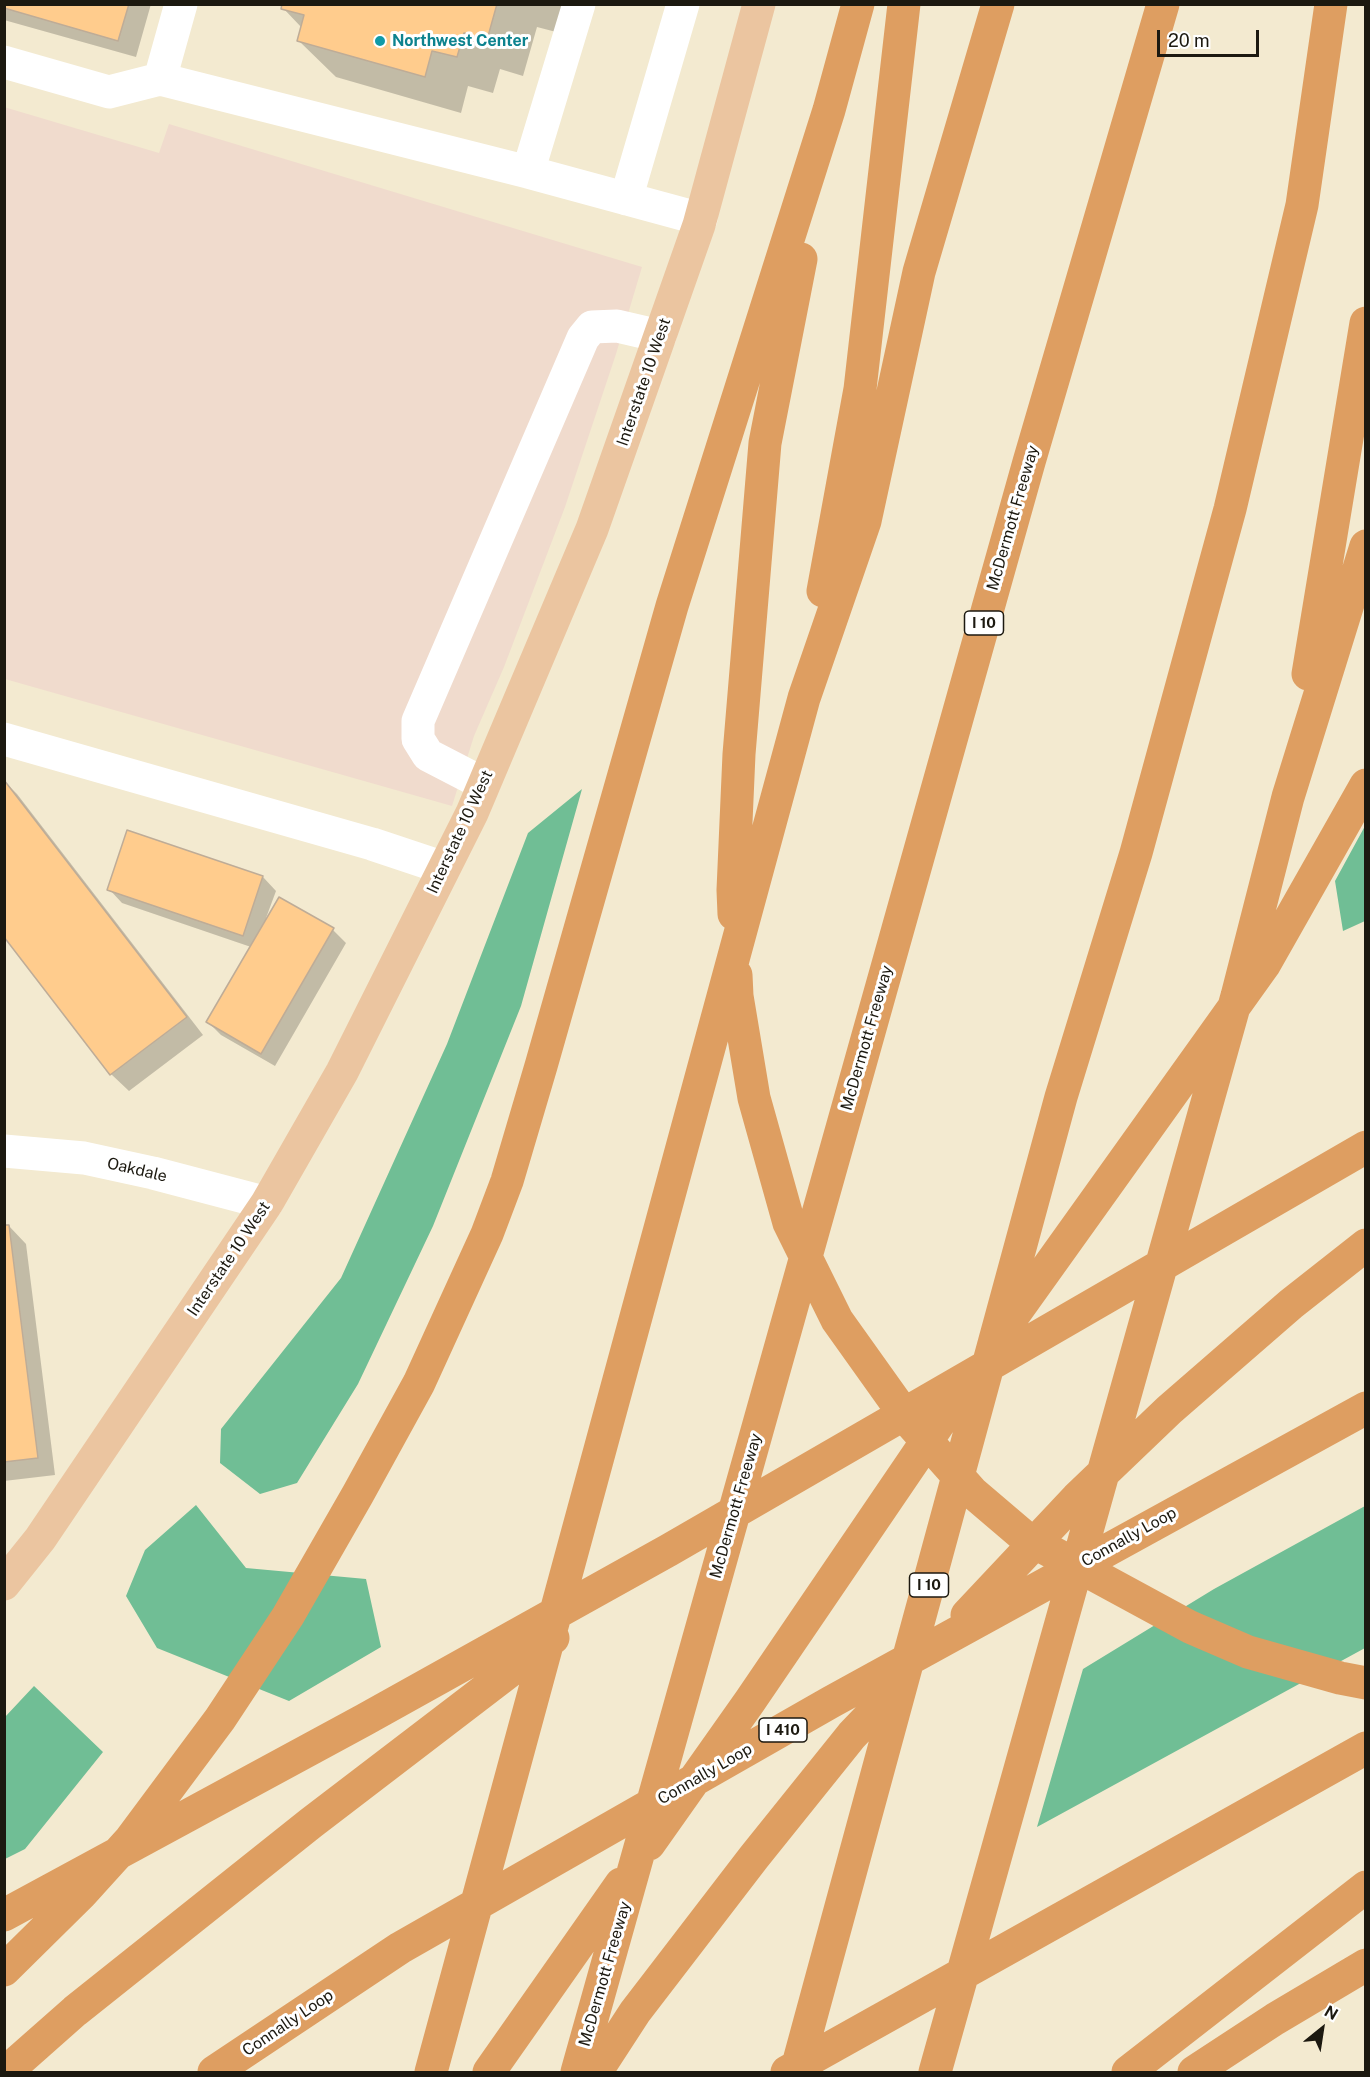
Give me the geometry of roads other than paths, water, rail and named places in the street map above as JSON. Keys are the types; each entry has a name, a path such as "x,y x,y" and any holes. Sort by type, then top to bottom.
{"highway":[{"path":"4,1970 82,1893 130,1840 220,1719 288,1616 419,1383 487,1234 507,1181 528,1112 672,606 829,110 858,4"},
{"path":"804,698 860,389 904,4"},
{"path":"431,2073 804,698 865,521 919,272 998,4"},
{"name":"McDermott Freeway","path":"577,2073 1026,473 1163,4"},
{"name":"I 10","path":"796,2073 1061,1097 1136,853 1230,509 1302,205 1331,4"},
{"path":"829,110 765,443 739,754 733,890 737,996 748,1064 754,1098 789,1223 837,1320 900,1411 972,1491 1026,1538 1190,1627 1238,1648 1340,1678 1365,1683"},
{"path":"1288,797 1365,323"},
{"path":"935,2073 1237,996 1288,797 1365,546"},
{"path":"489,2073 750,1701 992,1344 1264,965 1365,785"},
{"path":"4,1915 354,1725 669,1550 1358,1152"},
{"path":"596,2073 635,2012 754,1857 852,1735 1077,1498 1161,1418 1291,1304 1365,1245"},
{"name":"Connally Loop","path":"214,2073 400,1948 831,1702 1365,1408"},
{"path":"6,2073 75,2011 302,1830 669,1550"},
{"path":"787,2073 1365,1748"},
{"path":"1128,2073 1365,1887"},
{"path":"1194,2073 1275,2019 1365,1965"}],"main road":[{"name":"Interstate 10 West","path":"4,1584 40,1539 267,1203 342,1072 472,813 592,529 700,219 759,4"}],"street":[{"path":"160,79 181,4"},
{"path":"528,172 579,4"},
{"path":"626,199 683,4"},
{"path":"4,62 109,92 160,79 528,172 700,219"},
{"path":"484,784 428,755 418,739 418,721 583,338 592,327 617,326 660,336"},
{"path":"4,739 372,844 444,868"},
{"name":"Oakdale","path":"4,1151 84,1158 153,1173 267,1203"}],"place":[{"name":"Northwest Center","path":"380,41"}]}
